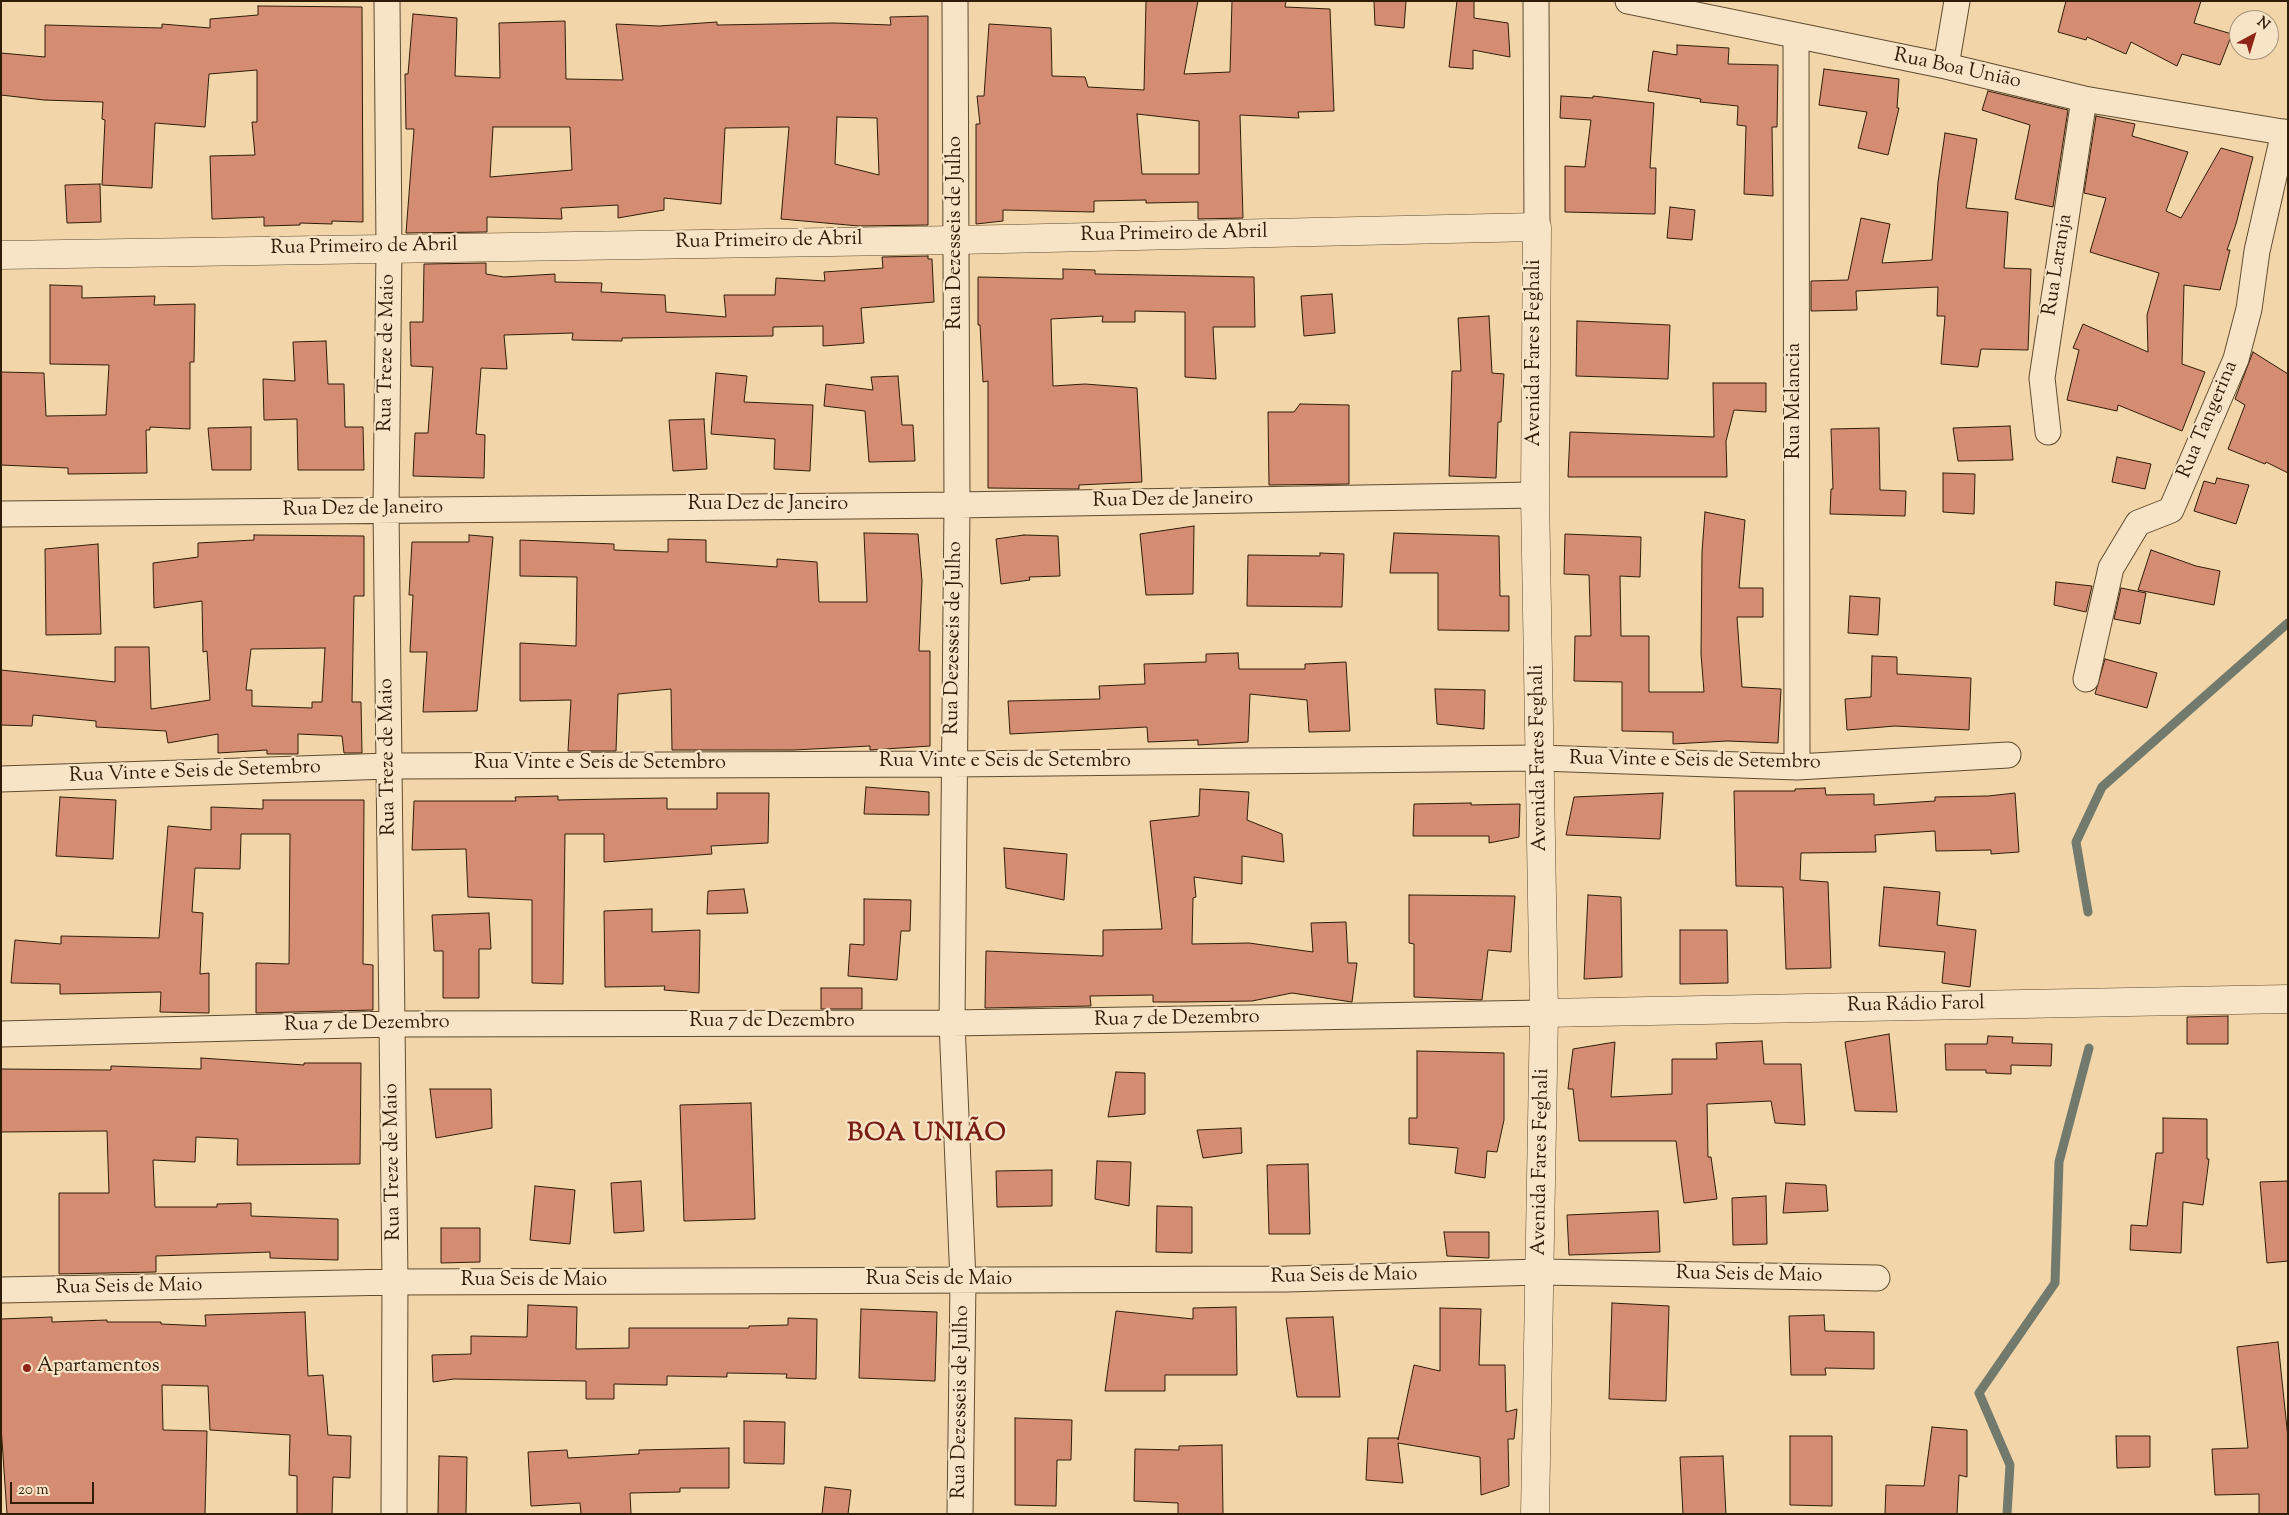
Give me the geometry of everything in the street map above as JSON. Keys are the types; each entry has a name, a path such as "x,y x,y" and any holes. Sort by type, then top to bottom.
{"street":[{"name":"Rua Treze de Maio","path":"387,1 389,247 386,509 395,1282 394,1514"},
{"name":"Rua Dezesseis de Julho","path":"955,1 958,240 952,1023 963,1281 960,1514"},
{"name":"Avenida Fares Feghali","path":"1535,1514 1544,1013 1535,495 1536,1"},
{"name":"Rua Boa União","path":"1628,1 1946,66 2084,98 2286,132"},
{"path":"1946,66 1957,1"},
{"name":"Rua Melancia","path":"1796,36 1797,766"},
{"name":"Rua Laranja","path":"2048,432 2042,378 2084,98"},
{"name":"Rua Tangerina","path":"2086,679 2111,568 2138,523 2171,510 2236,359 2249,309 2257,251 2286,132"},
{"name":"Rua Primeiro de Abril","path":"1,255 389,247 958,240 1537,227"},
{"name":"Rua Dez de Janeiro","path":"1,514 957,505 1535,495"},
{"name":"Rua Vinte e Seis de Setembro","path":"1,780 389,766 953,764 1540,758 1797,766 2008,756"},
{"name":"Rua Rádio Farol","path":"1544,1013 2288,999"},
{"name":"Rua 7 de Dezembro","path":"1,1034 392,1024 952,1023 1544,1013"},
{"name":"Rua Seis de Maio","path":"1,1290 395,1282 1287,1279 1540,1272 1877,1278"}],"building":[{"path":"1146,1 1198,1 1184,74 1230,72 1232,1 1286,1 1285,7 1330,9 1334,111 1298,112 1299,118 1240,115 1243,218 1198,219 1198,202 1094,201 1094,212 1003,210 1003,221 976,224 976,124 980,124 977,96 984,96 989,24 1051,28 1052,76 1085,77 1088,87 1144,90","holes":["1137,114 1199,121 1199,174 1142,174"]},
{"path":"1374,1 1406,1 1404,28 1375,25"},
{"path":"1457,1 1474,1 1474,18 1508,23 1510,57 1473,50 1473,69 1449,67"},
{"path":"2066,1 2201,1 2194,23 2229,33 2229,42 2220,65 2182,54 2177,66 2131,42 2126,54 2087,37 2086,40 2058,32"},
{"path":"258,6 362,7 363,222 332,221 332,224 300,223 300,225 264,226 264,217 212,219 210,156 255,155 252,122 257,122 257,70 209,74 205,127 155,123 152,188 102,185 105,120 102,119 103,102 44,100 1,95 1,53 45,57 45,25 162,28 162,24 210,28 210,19 258,15"},
{"path":"413,14 457,18 455,76 500,78 499,23 565,21 566,79 623,80 616,24 659,26 717,22 717,25 834,23 891,25 890,17 928,16 928,225 859,226 781,219 789,127 725,128 721,204 664,198 664,210 618,218 618,205 561,208 562,219 487,217 487,232 406,233 414,129 406,129 405,74 408,74","holes":["837,117 877,118 879,175 835,164","493,127 570,127 572,170 490,177"]},
{"path":"1677,45 1729,48 1728,64 1778,65 1777,127 1772,127 1773,196 1744,194 1746,126 1737,125 1738,106 1700,102 1701,99 1648,91 1653,51 1677,55"},
{"path":"1824,69 1899,79 1897,108 1899,108 1888,155 1858,148 1867,112 1819,105"},
{"path":"1988,91 2068,110 2053,207 2015,199 2030,125 1982,110"},
{"path":"1561,96 1593,98 1593,96 1654,103 1650,168 1656,168 1655,214 1565,212 1565,166 1585,167 1591,120 1560,118"},
{"path":"2096,116 2135,124 2132,136 2188,152 2166,211 2181,218 2221,148 2253,157 2236,224 2227,250 2230,250 2220,290 2184,285 2182,364 2205,372 2182,431 2118,405 2117,411 2067,400 2079,350 2073,348 2083,324 2148,352 2147,315 2159,273 2090,252 2106,198 2084,193"},
{"path":"1945,133 1977,139 1966,208 2008,212 2004,268 2031,269 2028,350 1981,349 1978,367 1941,364 1945,316 1937,316 1938,287 1856,291 1857,310 1811,311 1811,281 1848,280 1861,218 1890,224 1882,263 1932,260 1938,182"},
{"path":"100,184 101,222 67,223 65,185"},
{"path":"1670,207 1695,210 1692,240 1667,238"},
{"path":"928,256 928,259 932,259 934,302 861,308 864,343 823,346 823,326 773,327 773,336 622,338 622,341 572,340 573,333 504,335 507,369 481,368 476,434 485,435 484,478 413,476 415,433 428,433 433,367 411,366 410,322 423,322 424,264 486,263 486,274 504,277 555,274 555,282 602,283 601,292 665,295 666,312 726,317 724,295 775,295 776,278 825,281 824,272 883,268 882,257"},
{"path":"1063,269 1095,270 1095,274 1254,277 1255,327 1213,327 1216,379 1185,377 1185,312 1135,311 1135,322 1102,322 1103,316 1051,319 1053,386 1085,384 1137,388 1142,482 1079,485 1079,489 988,488 988,381 983,382 980,325 978,325 978,277 1063,279"},
{"path":"50,285 82,286 82,298 155,296 154,305 195,304 194,362 190,362 190,429 150,427 150,430 146,430 147,473 68,474 68,468 1,465 1,372 44,373 46,416 106,415 109,365 50,364"},
{"path":"1332,294 1335,333 1304,336 1301,296"},
{"path":"1489,316 1492,373 1504,374 1501,422 1498,422 1496,478 1449,476 1452,371 1461,371 1458,318"},
{"path":"1577,321 1670,325 1668,379 1576,376"},
{"path":"326,341 328,384 344,384 345,427 363,427 364,470 298,470 297,419 264,420 263,379 295,381 293,342"},
{"path":"2253,352 2288,374 2288,473 2266,462 2265,464 2228,449 2245,405 2235,399"},
{"path":"716,373 747,376 744,402 813,405 810,471 774,469 775,439 711,434"},
{"path":"898,376 902,425 913,425 915,461 869,462 865,411 824,406 826,384 873,390 871,377"},
{"path":"1713,383 1766,383 1766,412 1734,410 1726,441 1727,477 1568,477 1570,432 1714,437"},
{"path":"1300,404 1349,405 1349,484 1269,485 1268,412 1294,412"},
{"path":"704,419 707,469 673,471 669,420"},
{"path":"2010,426 2013,460 1958,461 1953,428"},
{"path":"251,427 251,470 212,470 208,428"},
{"path":"1879,428 1880,490 1906,491 1905,516 1830,514 1831,489 1833,489 1831,429"},
{"path":"2117,457 2151,464 2145,489 2112,482"},
{"path":"1943,473 1975,474 1974,514 1943,512"},
{"path":"2217,478 2249,485 2236,524 2194,511 2204,481 2215,484"},
{"path":"1705,512 1745,520 1739,588 1763,588 1763,617 1737,617 1742,687 1781,689 1778,743 1727,741 1673,744 1673,732 1622,731 1622,682 1574,681 1575,636 1591,636 1589,575 1564,574 1565,534 1641,537 1640,577 1620,576 1621,636 1649,636 1649,692 1704,692 1701,654 1702,552"},
{"path":"1194,526 1193,594 1146,595 1140,534"},
{"path":"864,533 918,534 922,581 919,651 930,651 930,746 870,750 870,746 794,750 672,750 671,689 618,694 616,751 568,751 571,700 520,701 520,643 576,646 577,577 520,576 520,540 614,544 614,550 668,552 668,539 706,540 706,562 777,567 777,559 817,562 819,602 867,602"},
{"path":"1394,533 1499,536 1500,596 1509,596 1509,631 1438,630 1438,573 1390,573"},
{"path":"254,535 364,536 364,596 354,596 352,702 361,702 362,753 344,753 342,736 298,734 298,754 267,754 267,750 218,753 218,734 168,743 166,731 96,727 96,721 33,715 32,726 1,725 1,670 115,682 115,647 149,647 151,709 210,700 207,651 203,652 202,601 154,608 153,563 198,557 198,543 254,540","holes":["325,648 322,702 312,702 312,708 252,706 252,690 246,690 251,649"]},
{"path":"469,535 493,537 477,711 423,712 427,652 410,652 413,595 409,595 412,542 469,542"},
{"path":"1024,535 1058,536 1060,576 1029,577 1030,580 1001,584 996,539"},
{"path":"98,544 101,634 46,635 45,549"},
{"path":"2151,550 2196,566 2220,571 2214,605 2138,590"},
{"path":"1320,553 1344,554 1342,607 1247,606 1248,555 1320,556"},
{"path":"2056,582 2092,586 2086,612 2054,605"},
{"path":"2121,588 2146,593 2140,624 2114,619"},
{"path":"1850,596 1880,598 1878,635 1848,633"},
{"path":"1238,653 1239,669 1305,669 1305,664 1346,662 1350,731 1309,732 1307,700 1250,694 1248,742 1198,745 1198,740 1148,742 1147,727 1010,734 1008,701 1100,699 1099,686 1145,684 1144,664 1206,662 1206,654"},
{"path":"1872,656 1897,657 1897,674 1971,678 1969,730 1895,726 1847,730 1845,699 1871,697"},
{"path":"2105,659 2157,673 2147,708 2095,694"},
{"path":"1435,689 1485,690 1484,729 1437,724"},
{"path":"866,787 929,792 929,815 864,814"},
{"path":"1825,788 1826,795 1874,794 1874,805 1935,801 1935,797 1988,796 2015,793 2019,852 1991,854 1991,850 1936,851 1935,831 1875,835 1876,852 1801,853 1800,880 1828,882 1831,968 1786,969 1783,887 1736,886 1734,791 1795,791 1795,789"},
{"path":"1200,789 1249,792 1247,820 1282,834 1284,862 1242,856 1242,884 1194,877 1196,897 1193,898 1192,944 1249,943 1313,952 1311,923 1346,922 1348,963 1357,963 1352,1002 1292,993 1252,1001 1153,1002 1153,995 1090,996 1091,1006 985,1008 986,951 1103,956 1103,930 1162,929 1150,821 1199,816"},
{"path":"717,793 769,793 768,843 711,846 712,854 604,862 604,834 565,834 563,984 532,983 532,900 468,897 466,849 412,850 414,801 516,801 515,797 558,796 558,800 667,798 667,809 717,809"},
{"path":"1663,793 1660,839 1566,835 1574,797"},
{"path":"60,797 116,800 113,859 56,856"},
{"path":"263,800 364,800 363,964 373,965 373,1010 256,1013 256,963 289,964 290,834 241,834 240,869 195,868 192,912 203,913 200,974 209,973 209,1013 160,1012 161,992 60,994 60,984 11,983 15,940 61,944 61,936 159,938 168,826 211,830 211,807 263,809"},
{"path":"1471,803 1471,805 1520,804 1519,837 1489,843 1489,836 1413,836 1414,804"},
{"path":"1004,848 1067,854 1064,900 1006,888"},
{"path":"1884,887 1940,892 1937,925 1976,930 1970,987 1942,983 1945,952 1879,946"},
{"path":"744,889 748,913 707,914 708,891"},
{"path":"1409,895 1515,896 1511,952 1488,950 1482,1000 1414,997 1414,944 1409,943"},
{"path":"1588,895 1621,897 1622,977 1584,979"},
{"path":"864,899 911,900 910,931 901,931 897,980 848,976 850,944 864,945"},
{"path":"652,909 652,932 700,930 699,993 664,990 665,986 605,987 604,911"},
{"path":"489,913 491,949 479,949 479,998 443,998 443,951 434,951 432,915"},
{"path":"1680,930 1727,930 1728,983 1680,984"},
{"path":"821,988 862,988 862,1009 821,1009"},
{"path":"2228,1016 2228,1044 2187,1044 2187,1017"},
{"path":"1889,1034 1897,1112 1855,1111 1845,1042"},
{"path":"1988,1036 2013,1037 2012,1043 2052,1044 2051,1066 2011,1065 2011,1074 1986,1073 1986,1070 1946,1070 1945,1044 1987,1044"},
{"path":"1762,1041 1764,1064 1801,1064 1805,1125 1775,1123 1771,1101 1707,1104 1708,1157 1711,1157 1717,1199 1684,1203 1676,1141 1579,1141 1573,1089 1568,1089 1573,1049 1615,1042 1611,1097 1672,1094 1672,1059 1717,1059 1716,1043"},
{"path":"1417,1051 1504,1053 1504,1120 1497,1152 1487,1151 1485,1178 1455,1173 1458,1148 1409,1144 1409,1118 1417,1118"},
{"path":"201,1058 304,1065 304,1063 361,1063 360,1164 237,1165 238,1139 196,1137 195,1162 153,1160 155,1207 217,1207 217,1204 251,1203 251,1216 338,1219 338,1260 270,1258 270,1252 156,1256 156,1272 59,1274 59,1193 109,1193 107,1131 1,1132 1,1069 111,1070 111,1066 201,1069"},
{"path":"1116,1072 1145,1073 1145,1114 1108,1117"},
{"path":"430,1089 491,1089 492,1128 436,1138"},
{"path":"751,1103 755,1219 684,1221 680,1105"},
{"path":"2163,1118 2207,1119 2207,1159 2209,1159 2203,1205 2183,1202 2181,1253 2130,1250 2131,1225 2147,1226 2156,1153 2163,1153"},
{"path":"1241,1128 1242,1153 1203,1158 1197,1130"},
{"path":"1097,1161 1131,1162 1129,1206 1095,1199"},
{"path":"1308,1164 1310,1234 1269,1234 1267,1165"},
{"path":"1052,1170 1052,1206 997,1207 996,1171"},
{"path":"641,1181 644,1231 614,1233 611,1183"},
{"path":"2288,1181 2288,1261 2267,1263 2260,1182"},
{"path":"1786,1183 1826,1185 1828,1211 1783,1213"},
{"path":"535,1186 575,1190 570,1244 530,1240"},
{"path":"1766,1196 1767,1244 1733,1245 1732,1198"},
{"path":"1157,1206 1192,1207 1192,1253 1156,1252"},
{"path":"1658,1211 1660,1252 1569,1255 1567,1215"},
{"path":"441,1228 480,1228 480,1262 441,1263"},
{"path":"1444,1232 1489,1232 1489,1258 1447,1256"},
{"path":"1612,1303 1669,1306 1666,1401 1609,1399"},
{"path":"528,1305 577,1307 576,1349 629,1348 629,1328 749,1328 749,1326 788,1325 788,1318 817,1319 816,1379 786,1378 787,1374 727,1373 727,1377 667,1376 667,1385 614,1384 614,1399 586,1399 586,1381 454,1379 433,1382 432,1355 471,1354 471,1336 527,1337"},
{"path":"1236,1307 1237,1375 1165,1375 1165,1391 1105,1391 1116,1311 1193,1319 1193,1308"},
{"path":"1440,1308 1481,1309 1479,1365 1505,1365 1506,1412 1517,1409 1514,1439 1508,1439 1509,1486 1481,1495 1480,1457 1398,1443 1403,1483 1366,1480 1368,1438 1398,1438 1398,1440 1414,1365 1440,1371"},
{"path":"861,1309 937,1312 935,1381 859,1378"},
{"path":"305,1312 308,1376 323,1375 328,1435 351,1436 350,1478 333,1477 332,1514 297,1514 297,1476 289,1475 290,1435 210,1430 208,1386 162,1385 163,1430 207,1431 205,1514 7,1514 1,1426 1,1319 52,1317 52,1322 107,1320 107,1322 161,1322 161,1324 206,1326 205,1315"},
{"path":"1824,1315 1825,1331 1874,1332 1874,1369 1825,1368 1826,1375 1791,1375 1789,1316"},
{"path":"1333,1317 1340,1397 1297,1397 1286,1318"},
{"path":"2278,1342 2288,1438 2288,1514 2259,1514 2259,1494 2215,1495 2212,1449 2248,1448 2237,1347"},
{"path":"1015,1418 1072,1420 1071,1460 1057,1460 1056,1506 1015,1505"},
{"path":"744,1421 785,1422 784,1464 744,1463"},
{"path":"1932,1427 1967,1430 1967,1477 1959,1475 1957,1514 1885,1514 1886,1485 1924,1486"},
{"path":"1790,1436 1832,1436 1832,1506 1790,1505"},
{"path":"2116,1436 2150,1436 2150,1467 2117,1468"},
{"path":"1222,1445 1223,1514 1178,1514 1178,1503 1134,1501 1135,1449 1179,1450 1179,1446"},
{"path":"729,1448 729,1488 680,1488 680,1492 630,1493 631,1514 581,1514 580,1503 531,1506 528,1452 567,1450 568,1458 639,1454 639,1450"},
{"path":"439,1456 467,1457 466,1514 438,1514"},
{"path":"1723,1456 1726,1514 1683,1514 1680,1457"},
{"path":"825,1487 851,1490 848,1514 822,1514"}],"waterway":[{"path":"2088,912 2076,842 2102,787 2288,623"},
{"path":"2007,1514 2010,1465 1979,1393 2055,1283 2059,1162 2089,1048"}],"place":[{"name":"Apartamentos","path":"27,1368"}],"district":[{"name":"BOA UNIÃO","path":"927,1136"}]}
